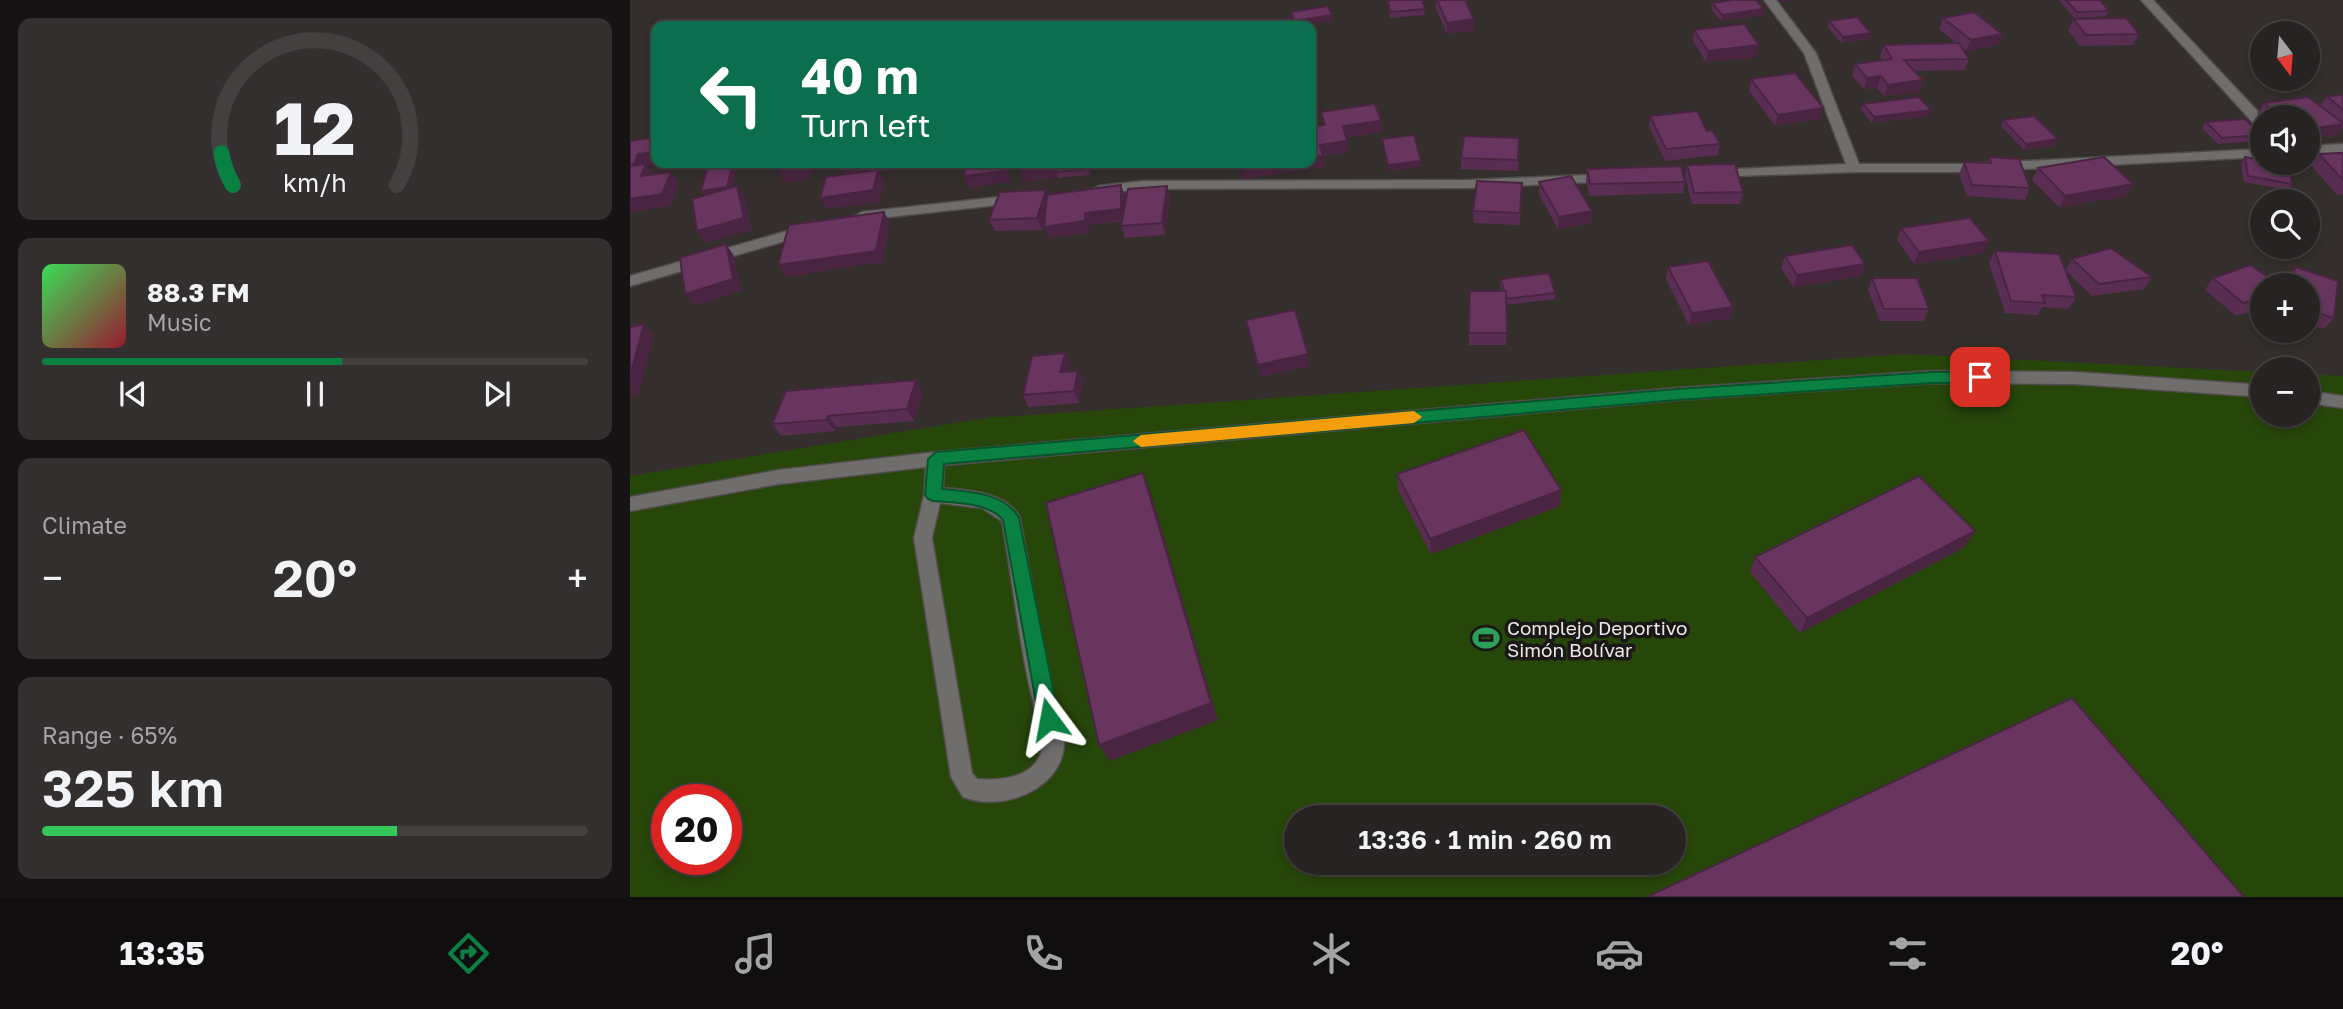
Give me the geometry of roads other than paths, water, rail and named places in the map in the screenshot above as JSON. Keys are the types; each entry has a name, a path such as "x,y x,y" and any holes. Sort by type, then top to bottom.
{"street":[{"path":"1770,0 1810,53 1854,168"},
{"path":"2147,0 2250,111"},
{"path":"2320,149 2343,148"},
{"path":"1703,174 1854,168 1966,168 2250,154"},
{"path":"1088,191 1143,185 1469,184 1620,178"},
{"path":"852,217 1032,198"},
{"path":"630,281 826,225"},
{"path":"630,503 779,477 936,459 1663,396 1933,377 2075,378 2250,390"},
{"path":"2320,399 2343,402"},
{"path":"933,495 973,498 1005,510 1011,518 1044,704 1054,735 1053,752 1045,768 1025,785 987,792 971,789 962,777 923,538 933,495 936,459"}],"place":[{"name":"Complejo Deportivo Simón Bolívar","path":"1486,638"}]}
